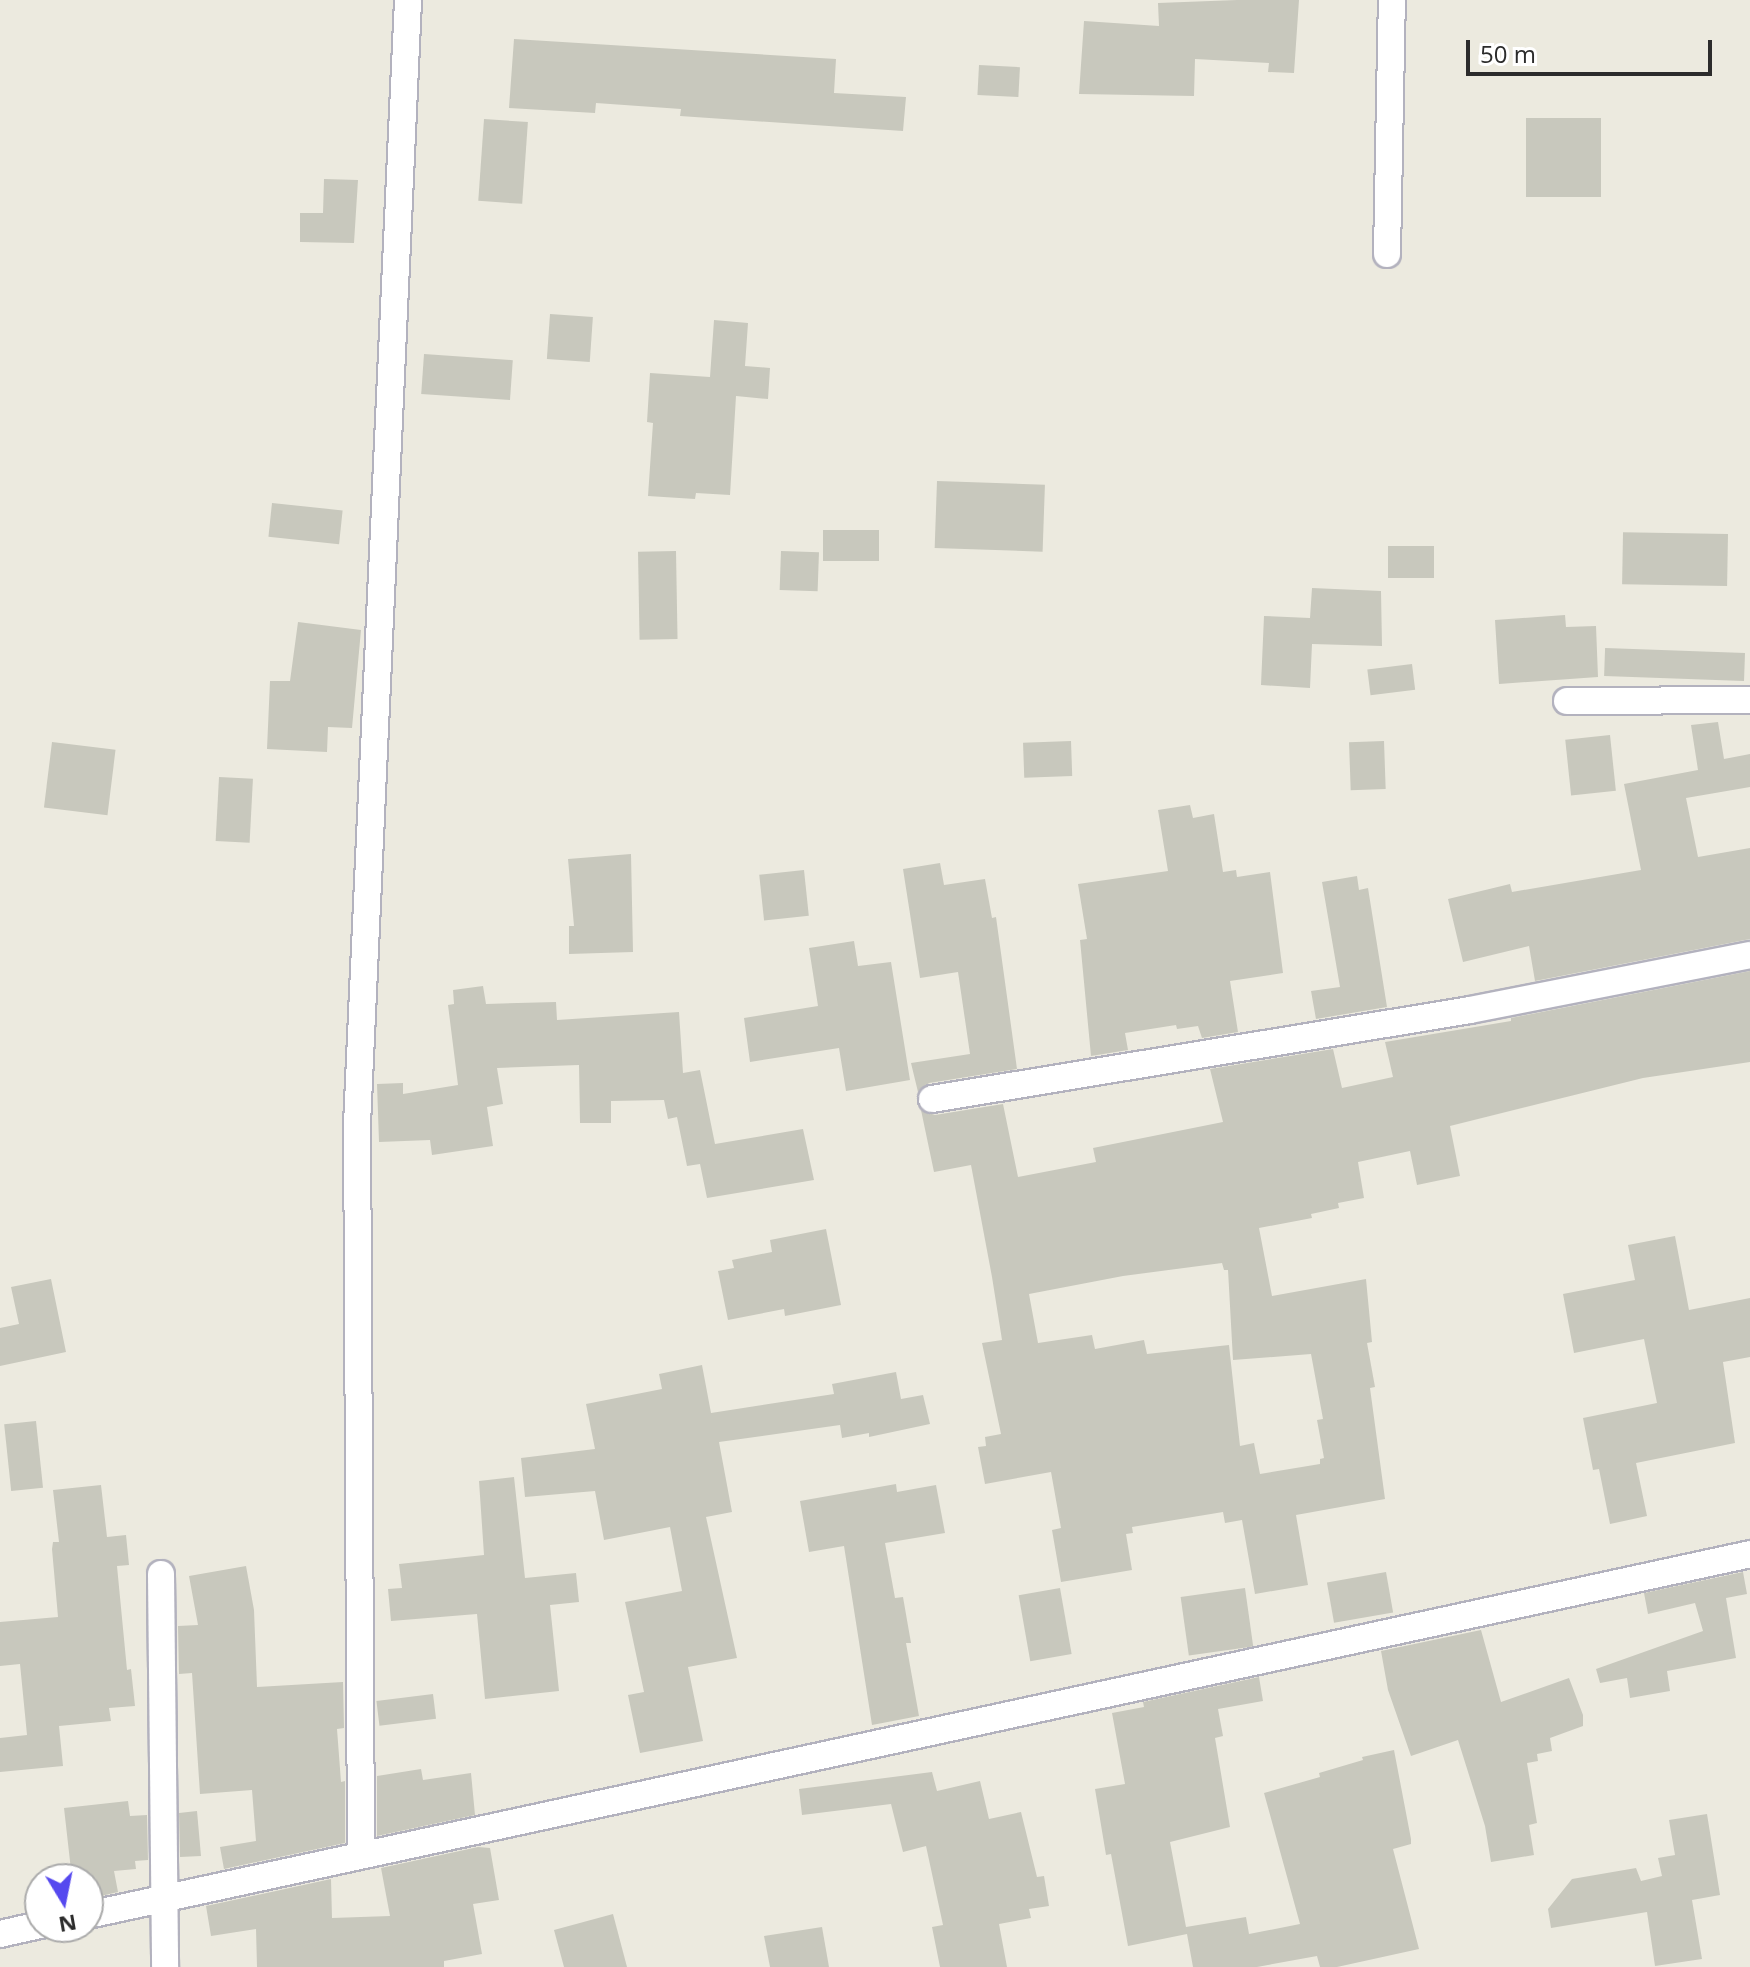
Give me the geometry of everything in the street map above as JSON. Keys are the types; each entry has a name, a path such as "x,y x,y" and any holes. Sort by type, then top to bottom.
{"street":[{"path":"361,1854 357,1124 408,0"},
{"path":"1387,254 1392,0"},
{"path":"1567,701 1750,700"},
{"path":"932,1099 1470,1010 1750,955"},
{"path":"104,1912 1750,1554"},
{"path":"161,1574 165,1967"},
{"path":"0,1934 24,1929"}],"building":[{"path":"1299,0 1294,73 1268,72 1269,63 1195,59 1194,96 1079,94 1084,21 1159,26 1158,3"},
{"path":"514,39 836,59 834,93 906,97 903,131 680,116 681,109 596,103 595,113 509,108"},
{"path":"979,65 1020,67 1018,97 977,95"},
{"path":"1526,118 1601,118 1601,197 1526,197"},
{"path":"484,119 528,122 522,204 478,201"},
{"path":"324,179 358,180 354,243 300,242 300,213 323,213"},
{"path":"550,314 593,317 590,362 547,359"},
{"path":"714,320 748,323 745,366 770,368 768,399 736,396 730,495 696,493 695,499 648,496 653,423 647,422 650,373 710,377"},
{"path":"424,354 513,360 510,400 421,394"},
{"path":"937,481 1045,485 1043,552 935,548"},
{"path":"272,503 343,510 339,544 268,537"},
{"path":"823,530 879,530 879,561 823,561"},
{"path":"1623,532 1728,534 1727,586 1622,584"},
{"path":"1388,546 1434,546 1434,578 1388,578"},
{"path":"676,551 678,639 640,640 638,552"},
{"path":"781,551 819,552 818,591 780,590"},
{"path":"1312,588 1381,591 1382,646 1312,644 1310,688 1261,685 1264,616 1310,618"},
{"path":"1565,615 1566,627 1596,626 1598,677 1499,684 1495,620"},
{"path":"298,622 361,630 352,728 328,727 327,752 267,749 270,681 290,681"},
{"path":"1605,648 1745,653 1744,681 1604,676"},
{"path":"1412,664 1415,690 1371,695 1367,669"},
{"path":"1718,722 1724,759 1750,754 1750,787 1686,798 1698,857 1750,848 1750,939 1535,981 1529,946 1463,962 1448,899 1510,884 1512,892 1641,870 1624,784 1698,770 1691,725"},
{"path":"1610,735 1616,791 1571,795 1565,740"},
{"path":"1071,741 1072,776 1024,778 1023,743"},
{"path":"1384,741 1386,789 1351,790 1349,742"},
{"path":"52,742 116,750 107,815 44,808"},
{"path":"219,777 253,779 250,843 216,841"},
{"path":"1190,805 1193,818 1214,814 1223,872 1236,870 1237,877 1270,872 1283,973 1230,981 1238,1032 1202,1038 1198,1026 1177,1029 1176,1025 1125,1033 1128,1050 1091,1056 1080,940 1087,939 1078,884 1168,871 1158,810"},
{"path":"631,854 633,952 569,954 569,926 574,926 568,859"},
{"path":"940,863 944,885 985,879 992,918 996,917 1017,1069 929,1083 918,1092 911,1063 970,1054 958,972 920,978 903,869"},
{"path":"804,870 809,916 764,920 759,875"},
{"path":"1357,876 1359,890 1368,888 1387,1007 1316,1019 1311,991 1340,987 1322,882"},
{"path":"854,941 858,966 891,962 910,1080 846,1091 839,1048 750,1062 744,1018 818,1006 809,948"},
{"path":"1750,971 1750,1062 1643,1078 1450,1126 1460,1176 1417,1185 1410,1151 1358,1162 1364,1198 1338,1203 1339,1208 1311,1214 1312,1218 1259,1228 1272,1296 1366,1279 1372,1342 1367,1343 1375,1387 1370,1388 1385,1499 1296,1515 1308,1585 1255,1594 1242,1520 1225,1523 1223,1512 1132,1527 1133,1533 1126,1534 1132,1570 1061,1582 1052,1530 1061,1528 1051,1472 985,1484 978,1447 986,1446 985,1437 1001,1434 982,1343 1002,1340 992,1277 971,1165 934,1172 921,1110 935,1115 1003,1104 1018,1177 1096,1162 1093,1148 1223,1122 1210,1069 1333,1049 1342,1088 1393,1077 1385,1042 1511,1021 1511,1018","holes":["1222,1263 1224,1270 1228,1270 1233,1360 1311,1354 1323,1419 1317,1420 1324,1458 1320,1459 1320,1464 1260,1474 1254,1443 1240,1446 1229,1345 1147,1354 1144,1340 1095,1349 1092,1335 1038,1343 1029,1294 1123,1276"]},
{"path":"483,986 486,1004 556,1002 557,1020 679,1012 683,1073 700,1070 715,1144 803,1129 814,1180 707,1198 700,1164 687,1166 677,1117 668,1119 664,1100 611,1101 611,1123 580,1123 579,1065 497,1068 503,1104 487,1107 493,1146 432,1155 430,1140 379,1142 377,1084 403,1083 403,1094 458,1085 448,1005 454,1004 453,990"},
{"path":"826,1229 841,1305 785,1316 784,1309 728,1320 718,1271 734,1268 732,1260 772,1252 770,1240"},
{"path":"1675,1236 1689,1310 1750,1298 1750,1357 1723,1362 1735,1443 1636,1463 1647,1516 1610,1524 1599,1469 1593,1470 1583,1418 1657,1403 1644,1339 1574,1353 1563,1294 1635,1280 1628,1245"},
{"path":"51,1279 66,1352 0,1366 0,1328 19,1324 11,1287"},
{"path":"702,1365 711,1413 834,1394 832,1384 896,1372 901,1399 923,1395 930,1424 869,1437 869,1433 842,1438 840,1425 719,1442 732,1512 706,1517 737,1658 688,1667 703,1741 640,1753 628,1695 644,1692 625,1602 682,1591 670,1527 604,1540 595,1491 525,1497 521,1458 595,1449 586,1404 662,1389 659,1374"},
{"path":"36,1421 43,1488 11,1491 4,1424"},
{"path":"514,1477 525,1578 576,1573 579,1602 550,1605 559,1691 485,1699 477,1614 391,1621 388,1589 402,1588 399,1564 484,1555 479,1481"},
{"path":"896,1484 897,1492 936,1485 945,1533 885,1543 895,1598 903,1597 911,1643 906,1643 919,1716 872,1725 844,1546 809,1552 800,1501"},
{"path":"101,1485 107,1537 126,1535 129,1565 117,1566 127,1670 131,1669 135,1706 109,1708 111,1721 59,1726 63,1766 0,1772 0,1738 27,1735 20,1664 0,1666 0,1622 58,1617 52,1549 53,1542 59,1542 53,1490"},
{"path":"246,1566 254,1610 257,1687 343,1682 344,1728 337,1729 341,1782 345,1781 345,1843 224,1869 220,1847 256,1841 252,1790 200,1794 192,1673 179,1674 178,1626 198,1625 189,1576"},
{"path":"1386,1572 1393,1612 1334,1623 1327,1582"},
{"path":"1743,1572 1747,1594 1726,1598 1736,1658 1667,1671 1670,1691 1630,1698 1627,1678 1600,1683 1596,1669 1703,1631 1695,1603 1648,1614 1644,1593"},
{"path":"1060,1588 1072,1654 1030,1661 1019,1595"},
{"path":"1245,1588 1253,1646 1189,1655 1181,1597"},
{"path":"1481,1630 1501,1702 1569,1678 1583,1715 1583,1726 1550,1738 1552,1751 1537,1754 1538,1761 1527,1763 1537,1823 1529,1825 1534,1855 1491,1862 1485,1826 1458,1740 1411,1756 1388,1690 1381,1651"},
{"path":"1259,1677 1263,1701 1218,1709 1223,1736 1215,1738 1230,1827 1170,1842 1186,1927 1246,1917 1249,1934 1300,1924 1264,1793 1320,1777 1319,1773 1363,1760 1362,1757 1394,1750 1411,1844 1393,1849 1419,1949 1337,1967 1320,1967 1317,1956 1257,1967 1193,1967 1187,1934 1128,1946 1111,1854 1106,1855 1095,1789 1125,1784 1112,1713 1144,1707 1143,1702"},
{"path":"433,1694 436,1719 379,1726 376,1701"},
{"path":"421,1769 423,1780 471,1773 475,1815 377,1836 377,1776"},
{"path":"932,1772 937,1791 980,1781 989,1819 1021,1812 1037,1877 1044,1876 1049,1906 1029,1909 1031,1918 999,1924 1007,1967 940,1967 932,1927 943,1925 926,1846 903,1852 891,1804 802,1815 799,1789"},
{"path":"128,1801 130,1816 147,1815 148,1860 135,1861 136,1869 114,1871 118,1892 104,1895 104,1863 70,1863 64,1808"},
{"path":"197,1811 201,1856 180,1857 179,1813"},
{"path":"1707,1814 1720,1895 1692,1900 1702,1959 1655,1966 1647,1912 1551,1928 1548,1909 1572,1879 1636,1868 1641,1881 1662,1876 1658,1858 1675,1855 1669,1820"},
{"path":"478,1847 490,1848 499,1900 473,1904 482,1954 444,1961 444,1967 257,1967 256,1929 211,1936 206,1906 331,1879 332,1918 390,1916 381,1868"},
{"path":"613,1914 627,1967 564,1967 554,1930"},
{"path":"822,1927 829,1967 770,1967 764,1936"}]}
